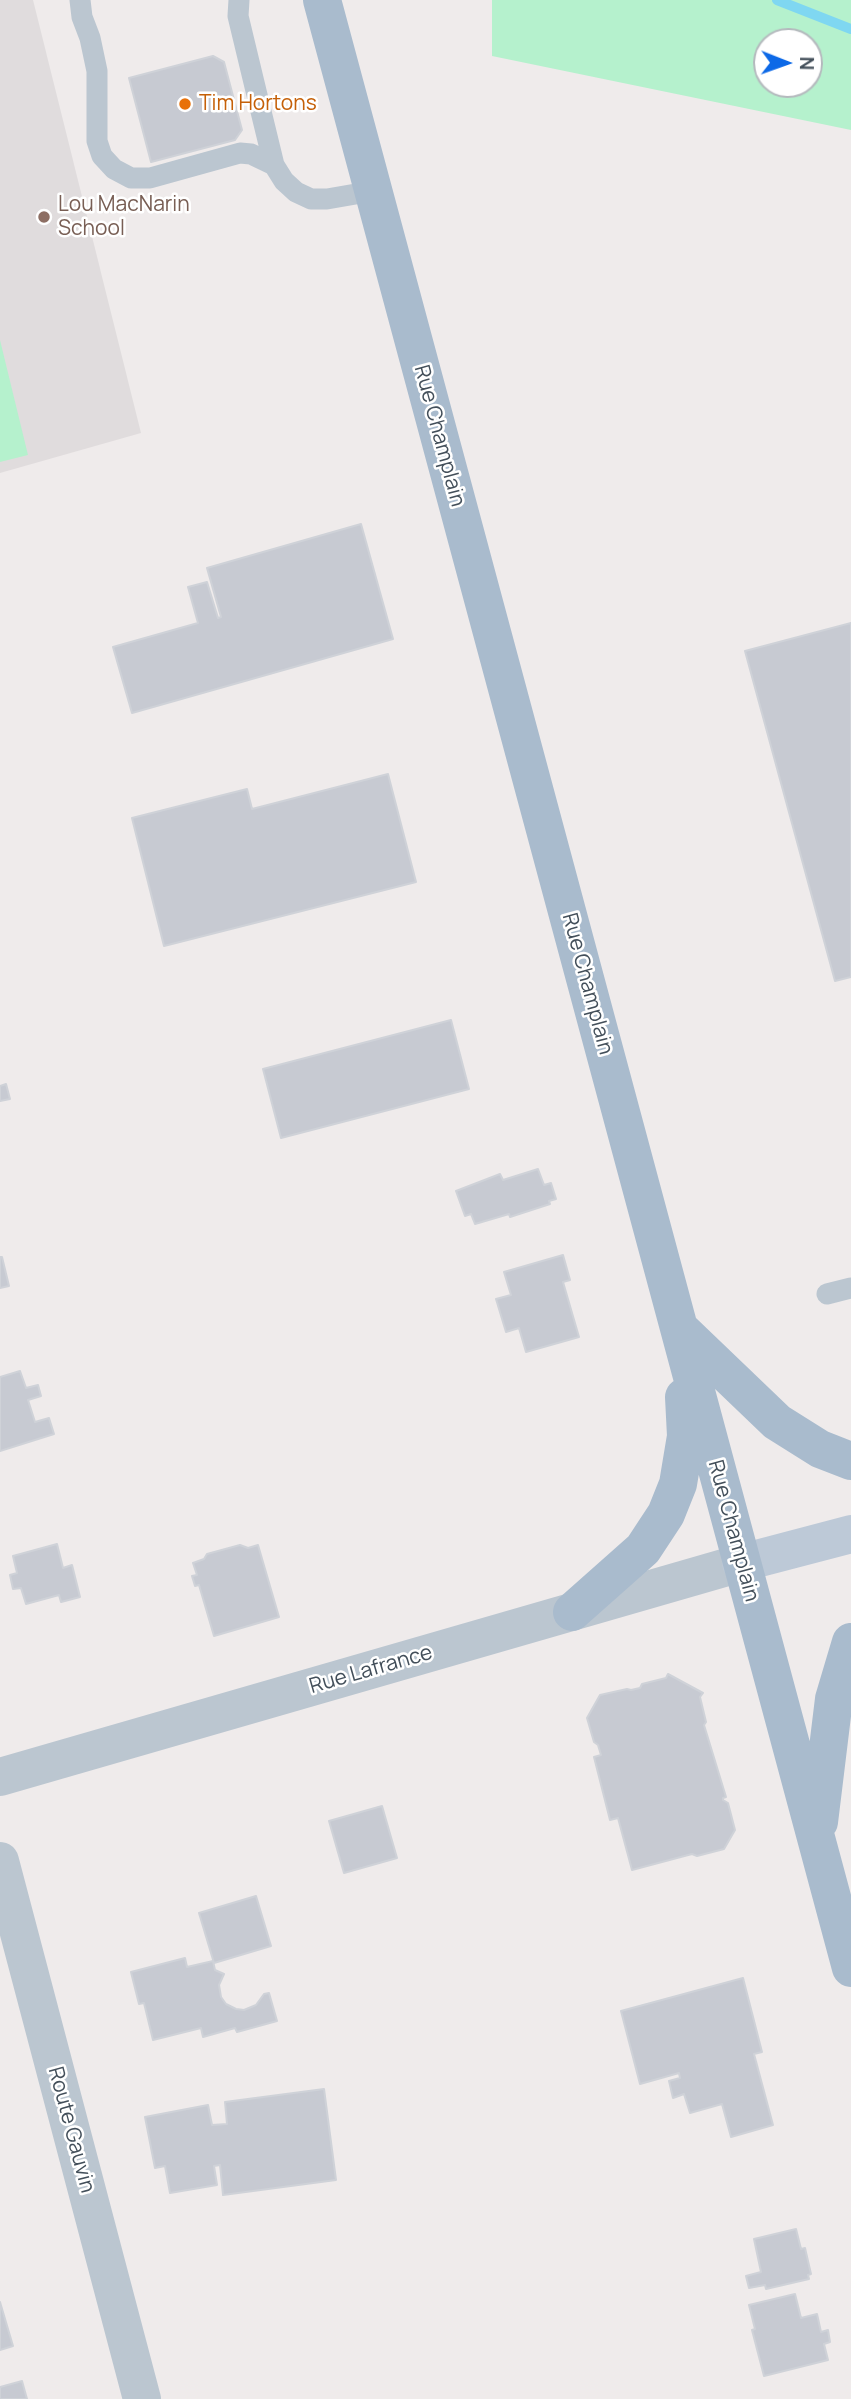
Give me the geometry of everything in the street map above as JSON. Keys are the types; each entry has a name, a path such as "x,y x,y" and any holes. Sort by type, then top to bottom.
{"main road":[{"name":"Rue Champlain","path":"322,0 851,1968"},
{"path":"679,1329 777,1422 820,1449 851,1461"},
{"path":"572,1612 643,1549 666,1514 678,1484 686,1436 679,1329"},
{"path":"741,1563 851,1534"},
{"path":"817,1842 834,1699 851,1643"}],"street":[{"name":"Rue Lafrance","path":"0,1777 741,1563"},
{"name":"Route Gauvin","path":"0,1861 142,2399"}],"lane":[{"path":"80,0 97,71 97,141 102,156 114,169 131,178 150,178 240,153 251,153 274,165"},
{"path":"239,8 274,165 284,181 296,192 310,199 327,199 373,191"},
{"path":"827,1294 851,1288"}],"shaded area":[{"name":"Lou MacNarin School","path":"0,0 33,0 141,433 0,473"}],"green space":[{"path":"492,0 851,0 851,130 492,56"},
{"path":"0,340 28,455 0,462"}],"building":[{"name":"Tim Hortons","path":"213,56 224,62 242,130 235,140 151,162 129,78"},
{"path":"361,524 393,639 132,713 113,647 198,623 188,587 207,582 218,618 221,617 207,568"},
{"path":"851,623 851,977 835,981 745,651"},
{"path":"388,774 416,882 164,946 132,818 247,789 252,809"},
{"path":"451,1020 469,1089 281,1138 263,1069"},
{"path":"6,1084 10,1099 0,1101 0,1086"},
{"path":"538,1169 544,1185 551,1183 556,1199 549,1201 550,1204 510,1217 509,1214 475,1224 471,1214 465,1216 456,1191 500,1174 503,1180"},
{"path":"563,1255 570,1280 563,1282 579,1337 526,1352 519,1328 506,1332 496,1299 511,1295 504,1272"},
{"path":"0,1257 9,1286 0,1288"},
{"path":"20,1371 26,1388 38,1385 41,1396 28,1400 35,1422 49,1418 54,1434 0,1451 0,1377"},
{"path":"57,1544 63,1568 72,1565 80,1597 61,1602 59,1595 26,1604 21,1588 13,1589 10,1575 17,1573 13,1556"},
{"path":"240,1545 248,1548 258,1545 279,1617 214,1636 199,1585 195,1586 192,1576 197,1575 193,1563 204,1559 207,1554"},
{"path":"668,1674 703,1693 700,1697 706,1722 704,1725 726,1797 723,1800 728,1803 735,1830 724,1849 697,1856 692,1854 632,1870 618,1818 610,1820 594,1757 601,1755 587,1718 600,1695 640,1688 642,1684 666,1678"},
{"path":"382,1806 397,1858 344,1873 329,1821"},
{"path":"256,1896 271,1946 214,1963 199,1913"},
{"path":"185,1958 187,1967 213,1961 215,1970 224,1974 219,1985 221,1997 226,2004 236,2009 244,2010 256,2005 264,1994 269,1993 277,2021 237,2032 235,2028 203,2037 201,2028 153,2040 144,2003 139,2004 131,1972"},
{"path":"743,1978 762,2052 754,2054 773,2125 731,2137 722,2104 690,2113 684,2094 673,2098 669,2081 680,2078 679,2073 640,2084 621,2011"},
{"path":"324,2089 336,2180 223,2195 220,2165 214,2166 217,2185 170,2193 165,2166 155,2168 145,2117 208,2105 212,2125 227,2124 225,2102"},
{"path":"796,2229 801,2249 805,2248 811,2274 808,2275 809,2279 766,2289 765,2285 749,2288 746,2276 761,2272 754,2239"},
{"path":"795,2294 801,2318 817,2314 821,2332 828,2330 830,2342 824,2344 828,2360 764,2376 752,2330 755,2329 749,2305"},
{"path":"0,2302 13,2346 0,2350"},
{"path":"22,2381 27,2399 0,2399 0,2387"}],"waterway":[{"path":"777,0 851,29"}],"place":[{"name":"Tim Hortons","path":"185,104"},
{"name":"Lou MacNarin School","path":"44,217"}]}
